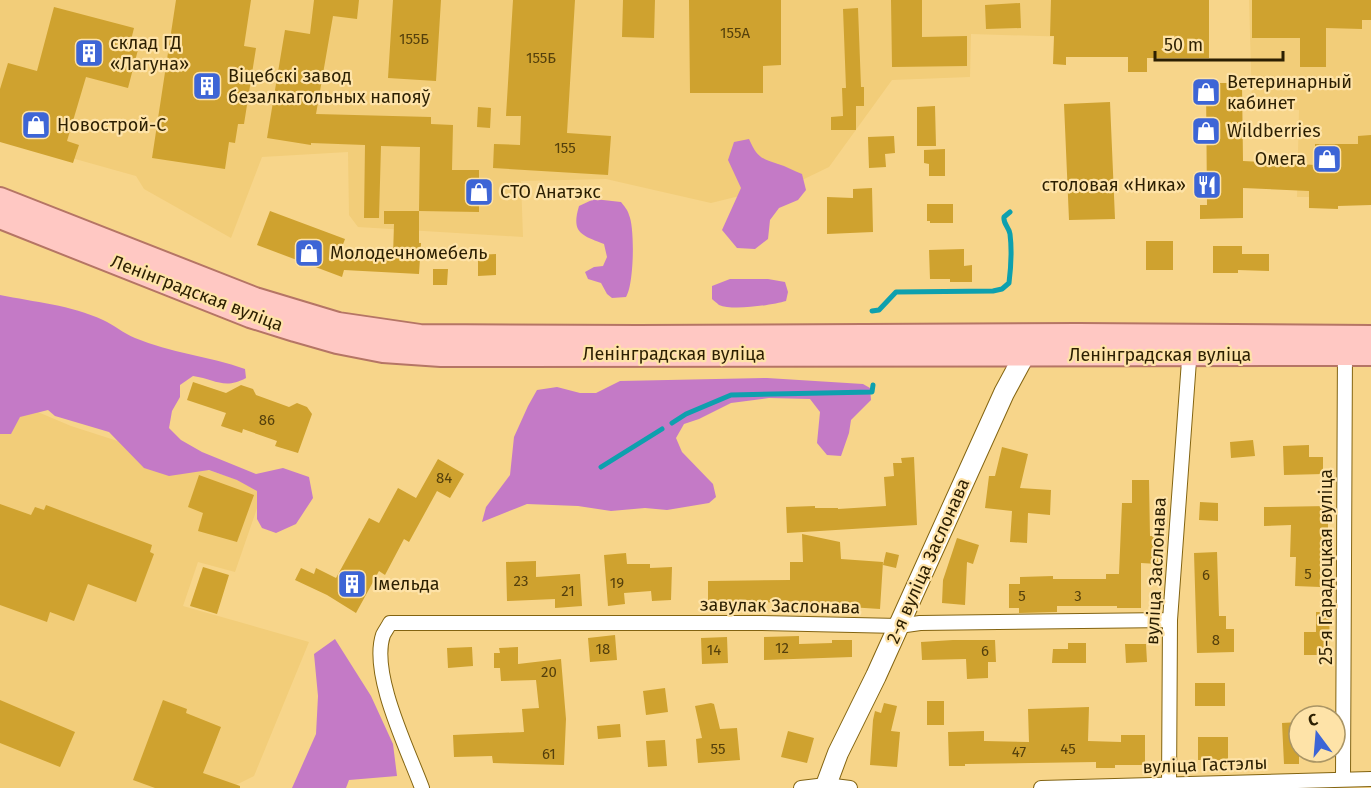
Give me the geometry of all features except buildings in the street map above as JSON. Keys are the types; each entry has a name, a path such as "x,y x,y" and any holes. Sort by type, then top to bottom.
{"main road":[{"name":"Ленінградская вуліца","path":"0,199 255,299 338,324 384,342"},
{"name":"Ленінградская вуліца","path":"0,217 250,316 337,342 384,342 441,346 1345,346 1371,354"},
{"name":"Ленінградская вуліца","path":"1345,346 1371,337"},
{"name":"2-я вуліца Заслонава","path":"826,787 838,753 899,626 1009,382 1030,345"}],"street":[{"name":"вуліца Заслонава","path":"1169,786 1170,620 1190,346"},
{"name":"25-я Гарадоцкая вуліца","path":"1343,779 1345,346"},
{"name":"завулак Заслонава","path":"422,788 384,687 381,655 383,635 390,623 761,623 899,626 920,623 1170,620"},
{"name":"вуліца Гастэлы","path":"1041,788 1371,779"},
{"path":"801,788 850,788"}],"shaded area":[{"path":"0,0 1071,0 1071,37 971,34 970,77 892,80 829,167 800,181 711,203 606,179 521,181 523,237 358,227 349,215 348,152 262,157 231,238 144,189 136,176 0,138"},
{"path":"1249,0 1371,0 1371,197 1297,197 1299,110 1252,104"},
{"path":"749,139 754,150 763,158 802,174 806,190 798,200 779,208 770,220 768,239 755,249 737,248 722,230 741,188 728,160 734,142"},
{"path":"594,199 621,202 631,222 633,256 631,281 626,297 612,298 601,283 588,279 585,272 594,267 603,266 607,257 604,244 589,238 577,228 579,206"},
{"path":"730,279 768,279 785,282 788,292 786,301 762,306 725,307 719,305 712,299 712,286"},
{"path":"0,295 78,311 103,320 148,343 245,369 246,378 232,383 220,383 193,376 180,385 180,397 172,411 169,428 181,440 202,452 256,474 283,468 309,477 313,498 296,524 276,533 262,528 257,519 257,491 237,480 209,470 169,476 144,468 109,432 55,416 48,410 20,417 11,434 0,434"},
{"path":"767,378 863,384 870,388 871,400 851,420 841,456 827,455 817,443 820,412 810,399 769,398 731,403 684,424 676,438 682,452 713,484 716,497 709,503 667,510 645,508 611,511 578,506 527,504 482,522 486,507 510,475 514,437 537,390 557,387 580,393 596,393 620,381"},
{"path":"0,396 71,426 264,488 235,572 198,562 183,606 309,642 254,776 230,788 0,788"},
{"path":"335,639 371,696 393,744 397,776 349,780 346,788 292,788 316,734 318,696 314,654"}],"waterway":[{"path":"872,311 879,310 896,292 1002,289 1009,283 1010,277 1011,240 1004,219 1010,212"},
{"path":"672,423 686,414 731,395 872,392 873,385"},
{"path":"601,467 662,429"}],"place":[{"name":"склад ГД «Лагуна»","path":"89,53"},
{"name":"Віцебскі завод безалкагольных напояў","path":"207,86"},
{"name":"Ветеринарный кабинет","path":"1206,92"},
{"name":"Новострой-С","path":"36,125"},
{"name":"Wildberries","path":"1206,131"},
{"name":"Омега","path":"1327,159"},
{"name":"столовая «Ника»","path":"1207,185"},
{"name":"СТО Анатэкс","path":"479,192"},
{"name":"Молодечномебель","path":"309,253"},
{"name":"Імельда","path":"352,584"}]}
